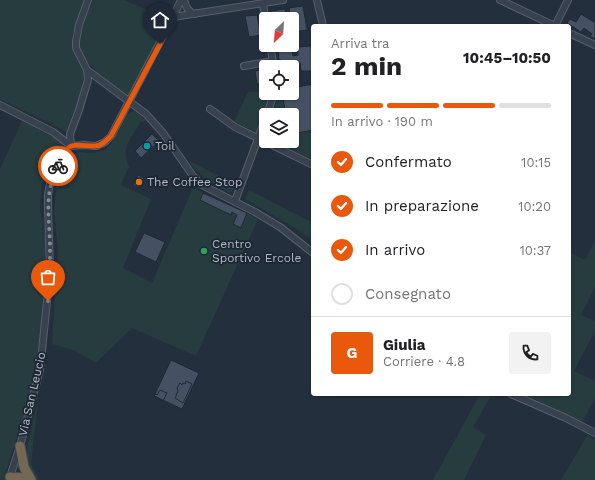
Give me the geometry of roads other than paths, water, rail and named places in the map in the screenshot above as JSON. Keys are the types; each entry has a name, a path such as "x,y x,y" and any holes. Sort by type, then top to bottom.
{"highway":[{"path":"20,446 24,467 31,480"},
{"path":"10,479 23,478 27,480"}],"street":[{"path":"71,146 70,134 88,80 87,70 76,48 76,41 79,25 88,0"},
{"path":"182,0 187,9 191,13 195,14"},
{"path":"0,105 53,132 71,146 96,146 106,142 111,136 182,0"},
{"path":"173,17 283,0"},
{"path":"317,0 322,24"},
{"path":"500,0 551,24"},
{"path":"556,24 568,0"},
{"path":"263,4 264,12"},
{"path":"571,34 595,45"},
{"path":"244,66 259,65"},
{"path":"87,70 146,114 163,133 193,176 202,185 235,201 280,227 311,251"},
{"path":"210,109 234,127 259,138 235,201"},
{"name":"Via San Leucio","path":"10,479 40,370 44,343 50,272 48,194 52,179 65,150 71,146"},
{"path":"279,148 311,164"},
{"path":"516,396 566,418 595,433"}],"place":[{"name":"Toil","path":"147,146"},
{"name":"The Coffee Stop","path":"139,182"},
{"name":"Centro Sportivo Ercole","path":"204,251"}]}
